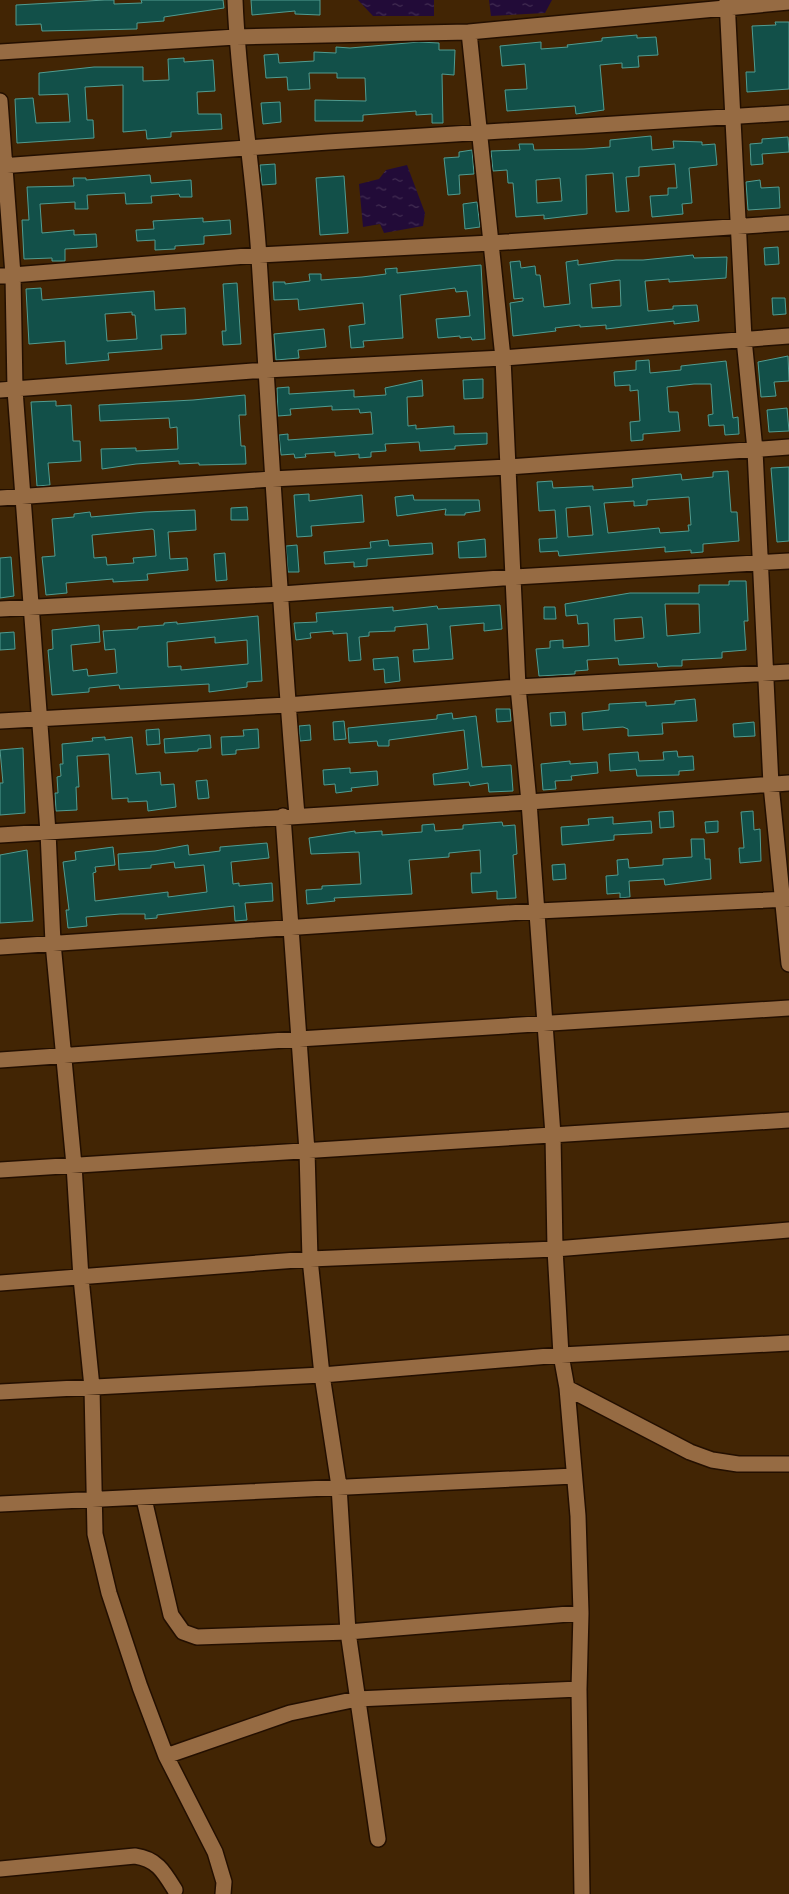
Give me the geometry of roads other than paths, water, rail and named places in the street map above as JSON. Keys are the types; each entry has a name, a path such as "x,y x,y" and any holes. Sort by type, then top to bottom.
{"street":[{"path":"235,0 236,37 259,255 272,479 282,594 288,705 290,928 307,1151 310,1259 322,1375 339,1486 348,1632 378,1839"},
{"path":"0,52 236,37 469,32 727,3 789,2"},
{"path":"727,3 737,227 744,338 755,450 764,674 771,784 786,899 789,964"},
{"path":"469,32 492,243 502,358 518,687 538,911 553,1135 554,1249 561,1355 567,1388 574,1476 581,1613 579,1689 582,1894"},
{"path":"0,101 8,390 23,498 48,832 53,943 74,1164 80,1278 92,1387 95,1534 109,1593 166,1756 215,1852 224,1882 223,1894"},
{"path":"3,166 480,131 789,113"},
{"path":"6,275 259,255 492,243 789,223"},
{"path":"8,390 266,370 502,358 789,336"},
{"path":"0,498 23,498 272,479 508,467 789,447"},
{"path":"0,609 282,594 514,577 789,561"},
{"path":"0,721 288,705 518,687 789,672"},
{"path":"0,835 529,802 789,783"},
{"path":"0,947 538,911 786,899"},
{"path":"0,1060 789,1008"},
{"path":"0,1170 789,1120"},
{"path":"0,1283 310,1259 554,1249 789,1230"},
{"path":"0,1392 322,1375 561,1355 789,1344"},
{"path":"567,1388 690,1452 738,1464 789,1464"},
{"path":"0,1504 574,1476"},
{"path":"144,1498 166,1599 171,1615 183,1632 204,1637 348,1632 581,1613"},
{"path":"166,1756 290,1713 357,1700 579,1689"},
{"path":"0,1869 135,1856 155,1862 163,1870 175,1890"}],"water":[{"path":"358,0 434,0 434,16 373,16"},
{"path":"489,0 552,0 545,13 491,16"},
{"path":"407,165 425,213 423,226 384,233 380,224 363,227 359,184 379,179 386,170"}]}
